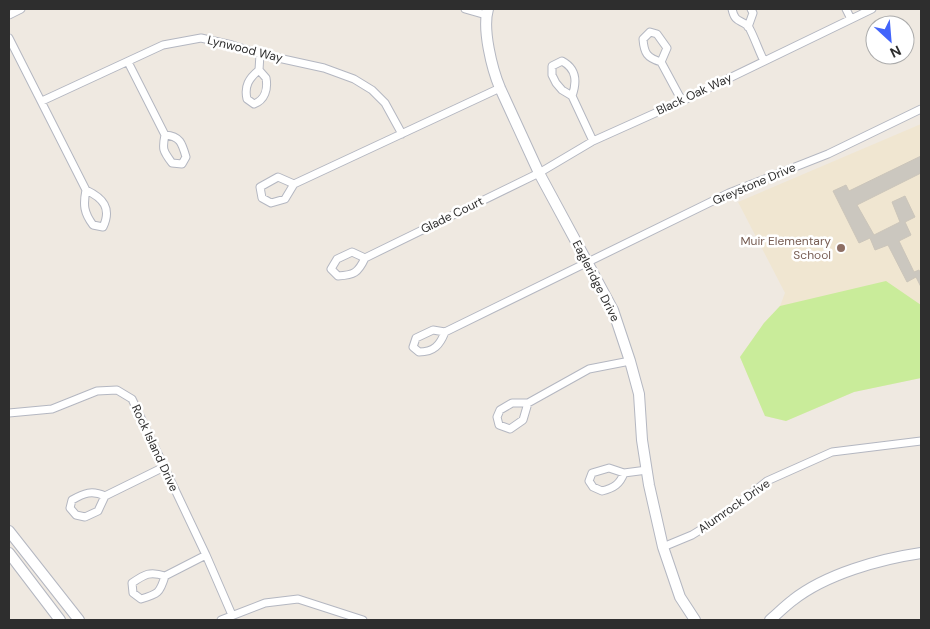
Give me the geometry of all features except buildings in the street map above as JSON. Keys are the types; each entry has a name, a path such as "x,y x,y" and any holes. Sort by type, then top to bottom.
{"street":[{"path":"9,15 21,9"},
{"path":"465,9 487,12"},
{"path":"732,9 733,15 738,22 748,26 764,61"},
{"path":"748,26 753,13 751,9"},
{"path":"846,9 851,19"},
{"name":"Black Oak Way","path":"539,173 593,141 682,101 872,9"},
{"name":"Eagleridge Drive","path":"487,12 492,62 500,88 539,173 613,310 639,394 642,440 663,547 680,598 695,620"},
{"path":"9,38 86,190 84,204 86,216 93,225 103,227 107,218 104,204 98,196 86,190"},
{"name":"Lynwood Way","path":"42,101 163,45 201,38 260,54 324,68 354,79 372,90 385,104 402,134"},
{"path":"259,70 260,54"},
{"path":"572,96 576,85 575,74 562,61 552,66 552,75 562,90 572,96 593,141"},
{"path":"128,62 165,135"},
{"path":"661,62 682,101"},
{"path":"294,184 278,177 260,187 262,198 271,203 285,199 294,184 500,88"},
{"name":"Greystone Drive","path":"445,332 729,193 828,154 921,109"},
{"name":"Glade Court","path":"365,258 352,252 337,259 331,269 338,276 350,275 360,269 365,258 539,173"},
{"path":"528,403 523,420 510,429 498,426 496,417 500,410 512,403 528,403 589,369 630,361"},
{"name":"Rock Island Drive","path":"9,413 52,409 97,391 117,390 132,399 206,555 232,615"},
{"name":"Alumrock Drive","path":"663,547 692,535 723,516 767,481 832,452 921,440"},
{"path":"105,496 95,492 83,493 72,500 70,508 76,515 86,517 98,511 105,496 164,467"},
{"path":"624,473 621,482 613,488 602,491 593,487 589,481 592,473 609,468 624,473 647,470"},
{"path":"9,531 79,620"},
{"path":"9,552 60,620"},
{"path":"770,620 794,599 832,578 870,564 921,553"},
{"path":"165,576 161,590 155,595 141,599 133,593 132,583 142,576 153,572 165,576 206,555"},
{"path":"221,620 265,603 298,599 337,616 363,620"}],"shaded area":[{"name":"Muir Elementary School","path":"921,124 921,378 854,392 786,421 765,416 740,357 764,323 780,306 785,293 738,202"}],"green space":[{"path":"886,281 921,305 921,378 854,392 786,421 765,416 740,357 764,323 780,306"}],"place":[{"name":"Muir Elementary School","path":"841,248"}]}
